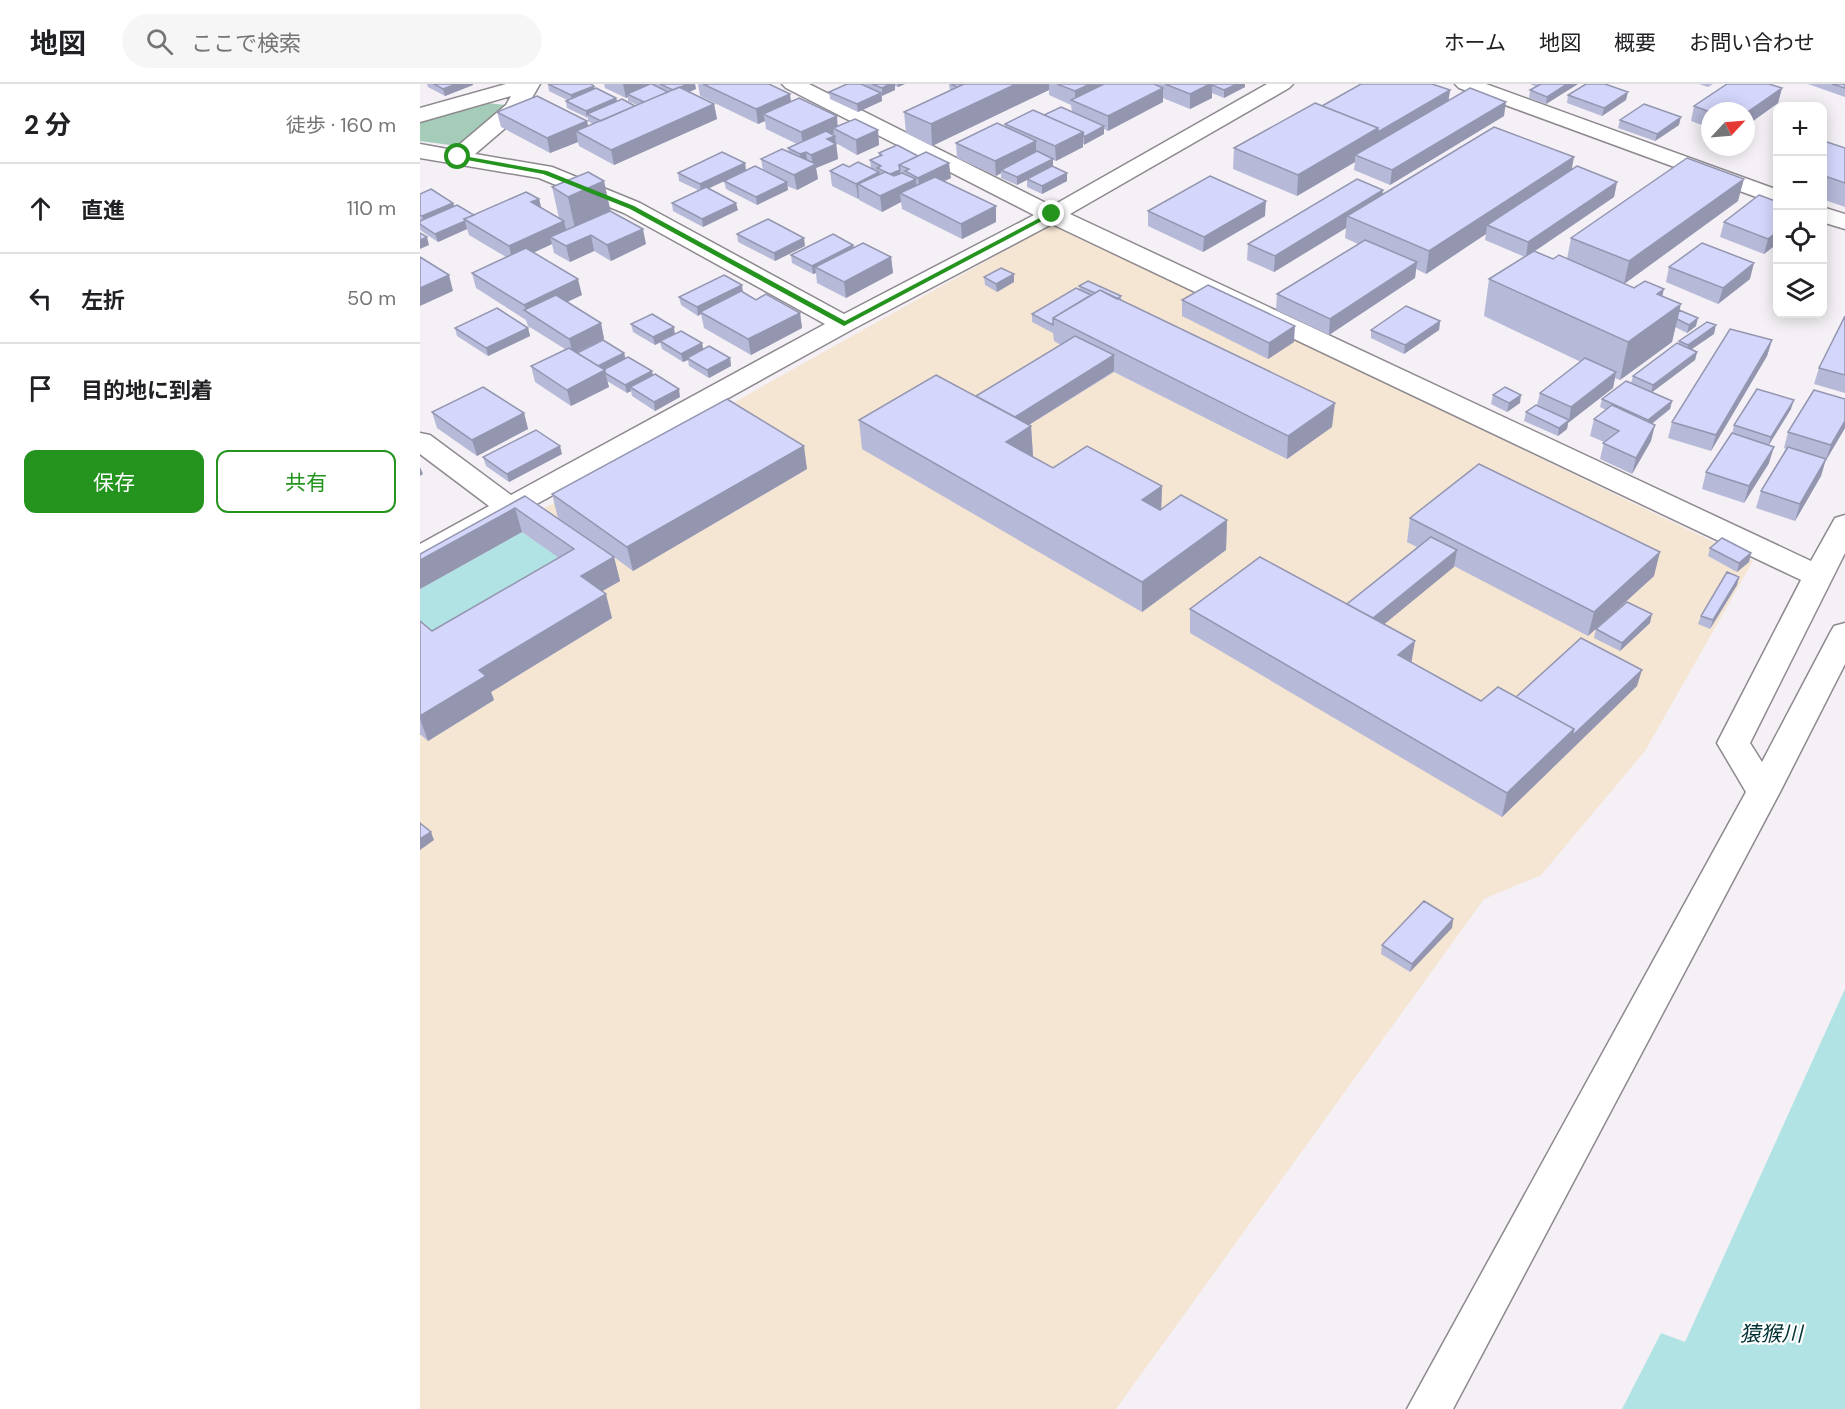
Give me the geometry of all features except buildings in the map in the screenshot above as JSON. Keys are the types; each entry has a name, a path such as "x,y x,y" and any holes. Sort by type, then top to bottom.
{"street":[{"path":"793,84 1052,214 1818,576"},
{"path":"420,556 844,324 1052,214 1282,84"},
{"path":"1466,84 1773,196"},
{"path":"420,115 528,85"},
{"path":"420,171 440,154 516,108 528,85"},
{"path":"440,154 544,172 632,208 844,324"},
{"path":"1827,216 1845,222"},
{"path":"420,441 509,507"},
{"path":"1762,792 1733,743 1845,524"},
{"path":"1429,1409 1762,792 1845,633"}],"shaded area":[{"path":"1060,226 1753,561 1645,751 1541,875 1484,899 1116,1409 420,1409 420,578 1047,227"}],"green space":[{"path":"488,103 505,105 504,111 463,144 450,145 420,141 420,122"}],"water":[{"path":"522,532 581,573 420,638 420,589"},
{"name":"猿猴川","path":"1845,989 1845,1409 1622,1409 1661,1333 1685,1342"}],"route":[{"path":"458,157 544,172 632,208 844,324 1052,214"}]}
